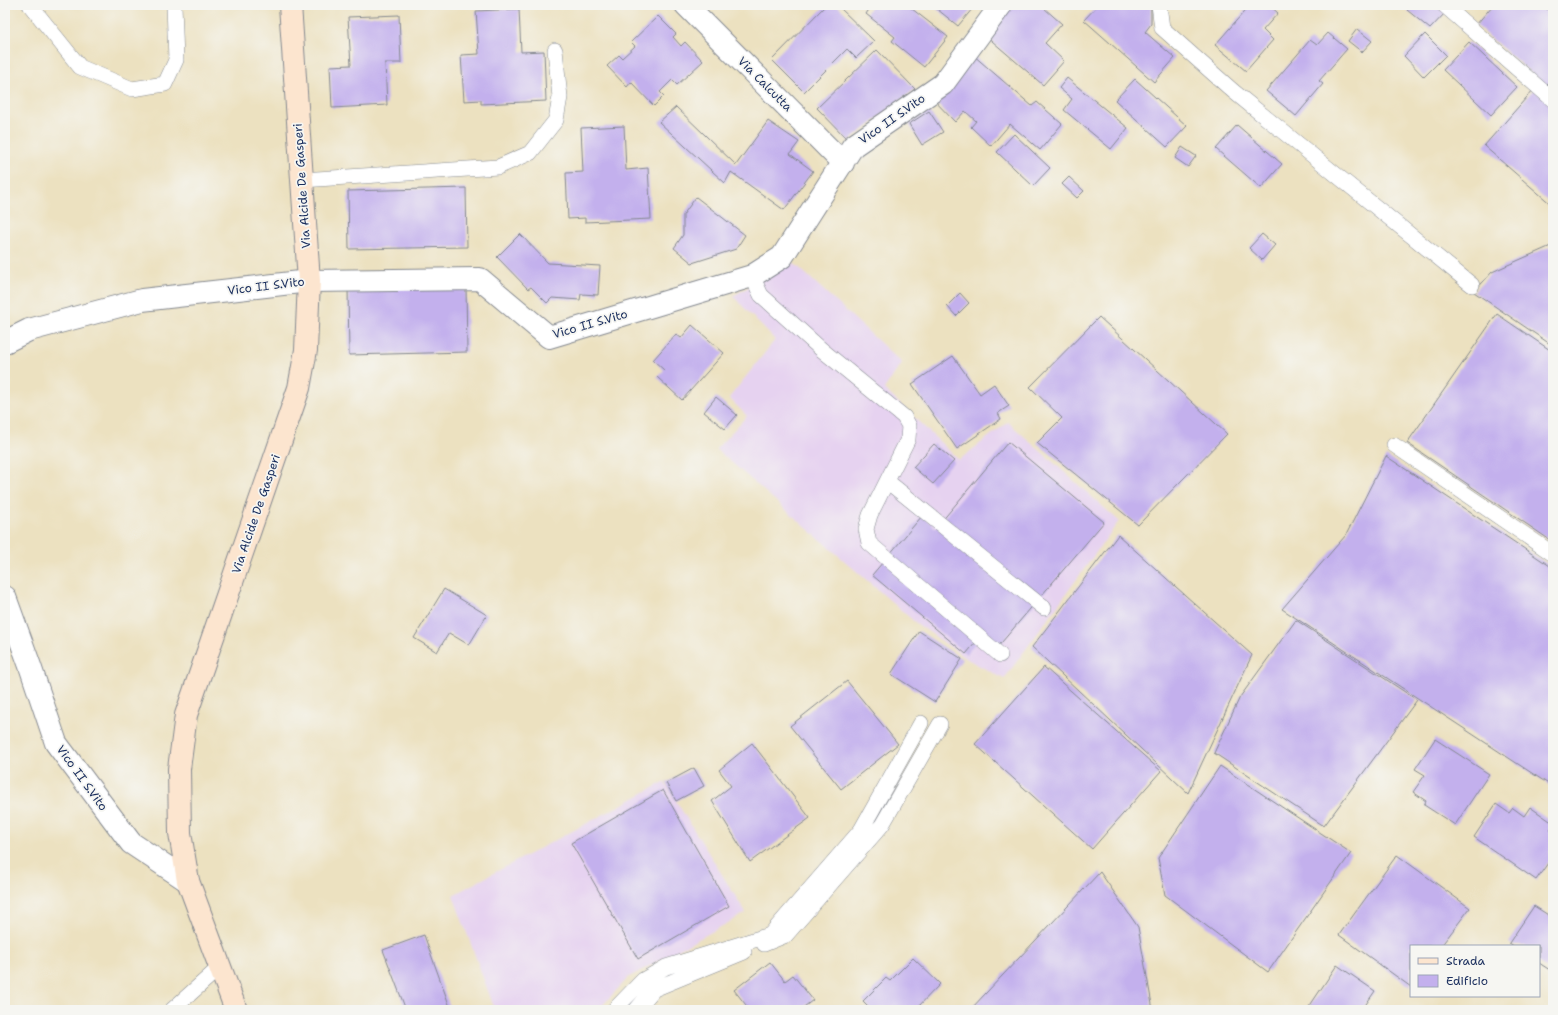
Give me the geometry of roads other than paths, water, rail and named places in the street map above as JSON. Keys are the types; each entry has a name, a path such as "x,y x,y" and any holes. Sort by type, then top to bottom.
{"street":[{"name":"Via Alcide De Gasperi","path":"236,1010 188,881 180,833 179,769 186,716 299,388 306,350 309,281 290,5"},
{"name":"Via Calcutta","path":"686,5 843,163"},
{"name":"Vico II S.Vito","path":"5,342 29,330 142,300 309,281 480,279 549,337 752,276 782,257 854,146 943,84 1002,5"},
{"name":"Vico II S.Vito","path":"5,597 56,744 131,843 188,881"}],"lane":[{"path":"30,5 80,67 132,89 165,84 176,60 174,5"},
{"path":"1159,5 1162,28 1234,91 1472,285"},
{"path":"1444,5 1553,100"},
{"path":"302,180 498,167 530,153 556,120 560,98 555,50"},
{"path":"752,276 761,295 822,350 904,417 909,426 908,439 870,515 866,529 868,543 1000,655"},
{"path":"1394,445 1553,554"},
{"path":"887,480 1044,608"},
{"path":"614,1010 643,980 666,967 770,935 861,830 921,723"},
{"path":"636,1010 654,989 786,935 882,824 940,724"},
{"path":"172,1010 220,967"}]}
